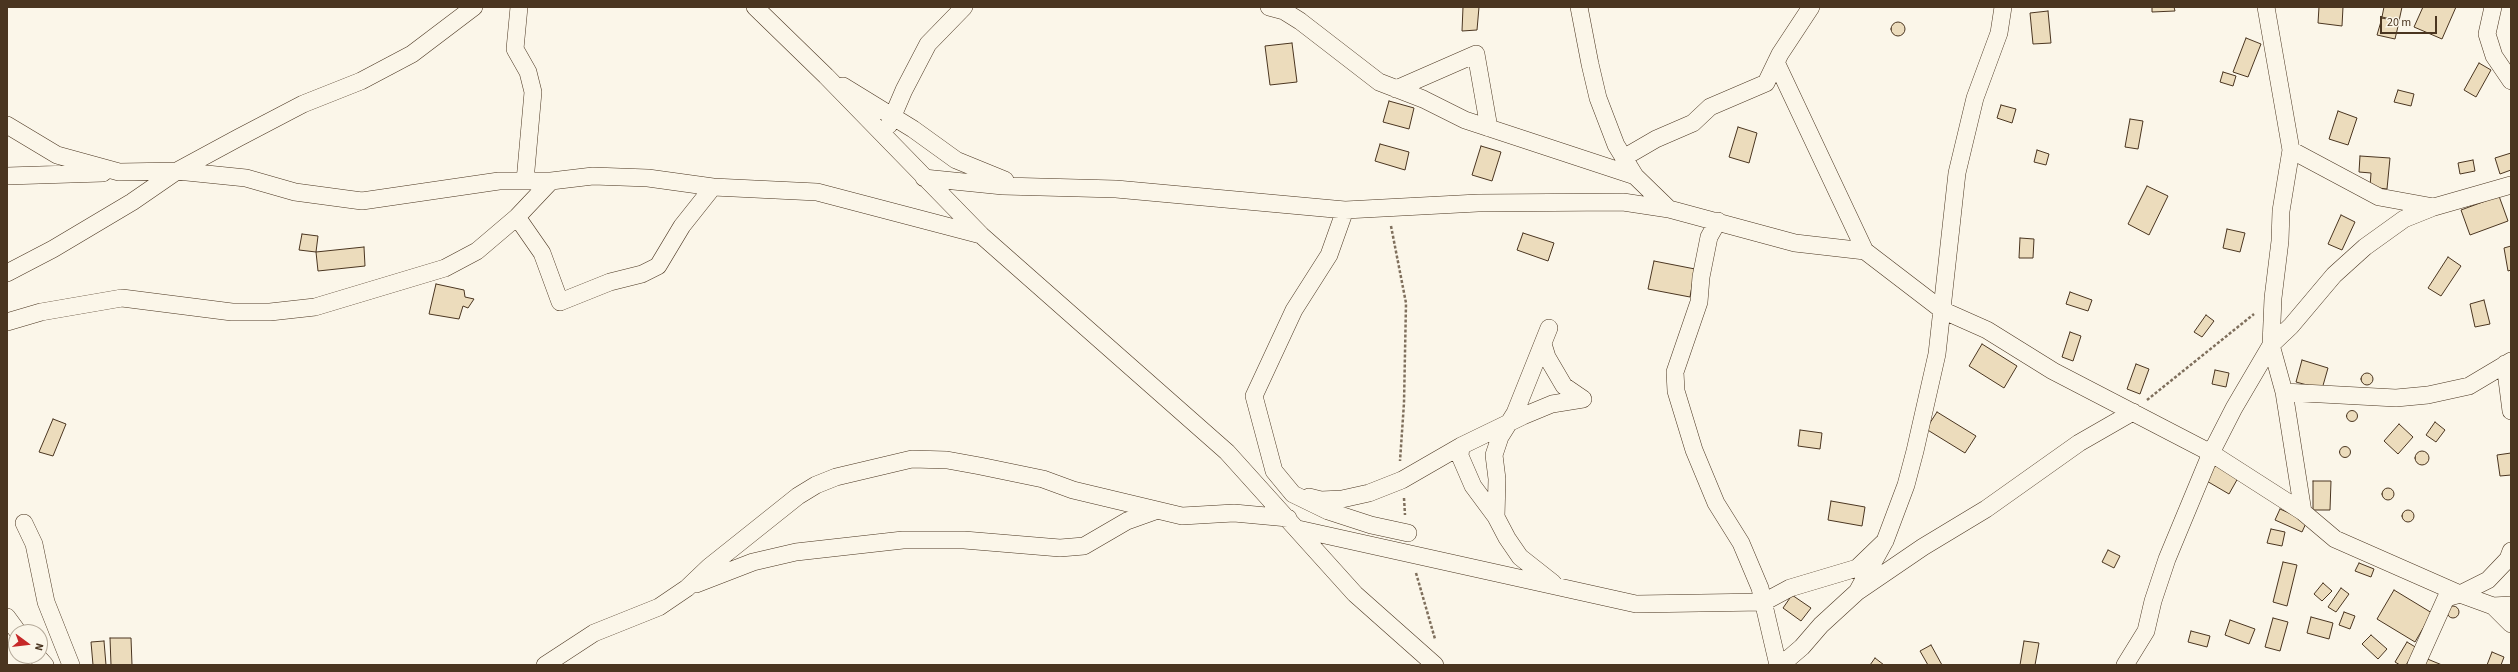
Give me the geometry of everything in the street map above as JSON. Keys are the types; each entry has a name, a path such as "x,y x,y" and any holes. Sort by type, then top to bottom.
{"street":[{"path":"7,273 108,217 177,171 303,104 361,81 412,54 474,7"},
{"path":"519,7 514,49 528,72 533,92 525,181"},
{"path":"884,139 892,116 928,44 964,7"},
{"path":"1268,7 1284,11 1300,21 1333,44 1362,71 1379,82 1489,128 1635,176"},
{"path":"1579,7 1598,98 1616,145 1625,157 1635,176 1669,209"},
{"path":"1625,157 1656,139 1693,123 1710,107 1766,83 1776,62 1811,7"},
{"path":"1857,592 1884,540 1906,485 1915,451 1937,354 1957,173 1975,98 1999,33 2003,7"},
{"path":"2266,7 2291,150 2284,184 2280,241 2273,298 2271,345 2284,392 2303,512"},
{"path":"2493,7 2487,34 2494,56 2511,81"},
{"path":"760,10 826,76 884,139 981,235 1227,452 1355,594 1435,665"},
{"path":"1396,89 1476,54 1489,128"},
{"path":"1776,62 1865,251 1942,310 1987,330 2053,371 2211,453 2303,512 2335,539 2460,594 2493,606 2511,605"},
{"path":"826,76 892,116 956,160 994,177 1032,187"},
{"path":"7,125 56,155 119,172"},
{"path":"2291,150 2379,197 2434,207"},
{"path":"7,176 177,171 246,178 296,192 362,201 499,181 551,181 593,176 648,178 713,187 817,192 981,235"},
{"path":"924,178 1032,187 1116,189 1345,210 1560,201 1623,202 1669,209 1795,243 1865,251"},
{"path":"7,322 41,312 122,298 232,312 270,312 316,307 445,268 477,251 517,217 551,181"},
{"path":"2125,665 2146,631 2153,600 2167,559 2211,453 2234,408 2271,345 2291,326 2334,275 2365,247 2404,219 2434,207 2511,185"},
{"path":"517,217 542,253 560,302 610,282 642,274 658,266 682,226 713,187"},
{"path":"1345,210 1329,255 1294,310 1254,396 1274,471 1293,494 1328,511 1371,525 1408,533"},
{"path":"1718,221 1709,237 1700,282 1699,302 1675,372 1676,391 1694,450 1716,502 1751,565 1783,664 1857,592 1923,547 1986,509 2079,443 2133,412"},
{"path":"1496,517 1497,479 1494,455 1500,437 1515,413 1549,328"},
{"path":"1293,494 1321,500 1342,499 1369,493 1402,480 1461,446 1552,404 1583,399 1564,386 1547,357 1543,344"},
{"path":"2284,392 2396,398 2428,395 2469,386 2508,363 2511,410"},
{"path":"1461,446 1460,456 1473,486 1496,517 1520,557 1558,586"},
{"path":"545,665 594,633 659,607 687,588 710,567 798,496 816,485 836,477 912,459 946,460 1043,479 1073,490 1155,511 1182,516 1234,513 1293,524 1412,554 1636,604 1764,602 1790,588 1857,568 1884,540"},
{"path":"687,588 753,562 796,552 903,540 964,540 1060,548 1084,546 1127,521 1155,511"},
{"path":"24,523 34,544 46,602 71,665"},
{"path":"2416,665 2446,598 2460,594 2488,580 2508,559 2511,550"},
{"path":"2493,606 2511,624"}],"path":[{"path":"1387,208 1406,303 1404,403 1400,462 1408,533"},
{"path":"2133,412 2273,298"},
{"path":"1412,554 1437,645"}],"building":[{"path":"1463,7 1479,7 1477,30 1462,31"},
{"path":"2152,7 2174,7 2175,11 2152,12"},
{"path":"2319,7 2343,7 2342,26 2318,23"},
{"path":"2384,7 2402,7 2399,21 2382,17"},
{"path":"2423,7 2456,7 2442,39 2414,27"},
{"path":"2048,11 2051,43 2033,44 2030,13"},
{"path":"2382,18 2399,22 2395,39 2377,35"},
{"path":"1898,22 1903,24 1905,29 1903,34 1898,36 1893,34 1891,29 1893,24"},
{"path":"2246,38 2261,44 2248,77 2233,72"},
{"path":"1292,43 1297,82 1270,85 1265,46"},
{"path":"2479,63 2491,70 2476,97 2464,90"},
{"path":"2223,72 2236,76 2233,86 2220,82"},
{"path":"2398,90 2414,94 2411,106 2394,102"},
{"path":"1389,101 1414,108 1409,129 1383,122"},
{"path":"2001,105 2016,109 2012,123 1997,118"},
{"path":"2338,111 2357,118 2348,145 2329,139"},
{"path":"2130,119 2143,121 2138,149 2125,147"},
{"path":"1738,127 1757,133 1749,163 1729,157"},
{"path":"1380,144 1409,152 1405,170 1375,161"},
{"path":"1481,146 1501,152 1492,181 1472,175"},
{"path":"2037,150 2049,154 2046,165 2034,162"},
{"path":"2511,153 2511,170 2500,174 2495,158"},
{"path":"2360,156 2390,158 2387,189 2370,187 2371,173 2359,172"},
{"path":"2473,160 2475,171 2460,174 2458,163"},
{"path":"2147,186 2168,196 2149,235 2128,224"},
{"path":"2499,196 2508,221 2470,235 2461,210"},
{"path":"2341,215 2355,222 2342,250 2328,244"},
{"path":"2227,229 2245,233 2240,252 2223,248"},
{"path":"1523,233 1554,243 1548,261 1517,250"},
{"path":"302,234 318,236 316,252 299,250"},
{"path":"2020,238 2034,239 2033,258 2019,258"},
{"path":"2511,246 2511,270 2508,271 2504,248"},
{"path":"364,247 365,266 318,271 316,252"},
{"path":"2448,257 2461,266 2441,296 2428,288"},
{"path":"1654,261 1695,269 1690,297 1648,289"},
{"path":"436,284 464,290 465,297 474,299 468,308 463,306 459,319 429,314"},
{"path":"2070,292 2092,300 2088,311 2066,304"},
{"path":"2484,300 2490,324 2475,327 2470,304"},
{"path":"2206,315 2214,321 2202,337 2194,332"},
{"path":"2070,332 2081,336 2073,361 2062,357"},
{"path":"1982,344 2017,366 2004,388 1969,366"},
{"path":"2302,360 2328,368 2322,389 2296,382"},
{"path":"2136,364 2149,369 2140,394 2127,389"},
{"path":"2215,370 2229,373 2226,387 2212,384"},
{"path":"2367,373 2371,375 2373,379 2371,383 2367,385 2363,383 2361,379 2363,375"},
{"path":"2350,411 2354,411 2356,412 2356,420 2350,421 2347,418 2347,414"},
{"path":"1937,412 1976,436 1965,453 1926,429"},
{"path":"53,419 66,424 53,456 39,452"},
{"path":"2435,422 2445,430 2436,442 2426,435"},
{"path":"2399,424 2413,437 2398,454 2384,441"},
{"path":"1800,430 1822,433 1820,449 1798,446"},
{"path":"2343,447 2347,447 2349,448 2349,456 2343,457 2340,454 2340,450"},
{"path":"2422,451 2427,453 2429,458 2427,463 2422,465 2417,463 2415,458 2417,453"},
{"path":"2511,453 2511,475 2500,476 2497,455"},
{"path":"2214,464 2238,478 2229,494 2205,480"},
{"path":"2313,481 2331,481 2330,510 2313,510"},
{"path":"2388,488 2392,490 2394,494 2392,498 2388,500 2384,498 2382,494 2384,490"},
{"path":"1831,501 1865,507 1862,526 1828,520"},
{"path":"2280,509 2307,521 2302,532 2275,520"},
{"path":"2406,510 2410,510 2414,516 2410,522 2406,522 2402,518 2402,514"},
{"path":"2271,529 2285,532 2282,546 2267,543"},
{"path":"2108,550 2120,556 2114,568 2102,562"},
{"path":"2283,562 2297,565 2287,606 2273,602"},
{"path":"2359,563 2374,569 2371,577 2355,571"},
{"path":"2323,583 2332,591 2322,601 2314,594"},
{"path":"2341,588 2349,594 2336,612 2328,607"},
{"path":"2394,590 2432,613 2415,642 2377,619"},
{"path":"1792,595 1811,608 1801,621 1783,608"},
{"path":"2453,606 2457,608 2459,612 2457,616 2453,618 2449,616 2447,612 2449,608"},
{"path":"2344,612 2355,616 2350,629 2339,625"},
{"path":"2311,617 2333,623 2329,639 2307,633"},
{"path":"2273,618 2288,622 2280,651 2265,647"},
{"path":"2230,620 2255,629 2249,644 2225,635"},
{"path":"2191,631 2210,636 2207,647 2188,642"},
{"path":"2371,635 2387,649 2378,659 2362,644"},
{"path":"110,638 131,638 132,665 111,665"},
{"path":"104,641 106,665 93,665 91,642"},
{"path":"2024,641 2039,643 2035,665 2020,665"},
{"path":"2407,642 2417,648 2406,665 2400,665 2395,662"},
{"path":"1931,645 1942,665 1928,665 1920,651"},
{"path":"2492,652 2504,657 2501,665 2487,665"},
{"path":"1875,658 1884,665 1870,665"},
{"path":"2425,658 2442,665 2423,665"}]}
